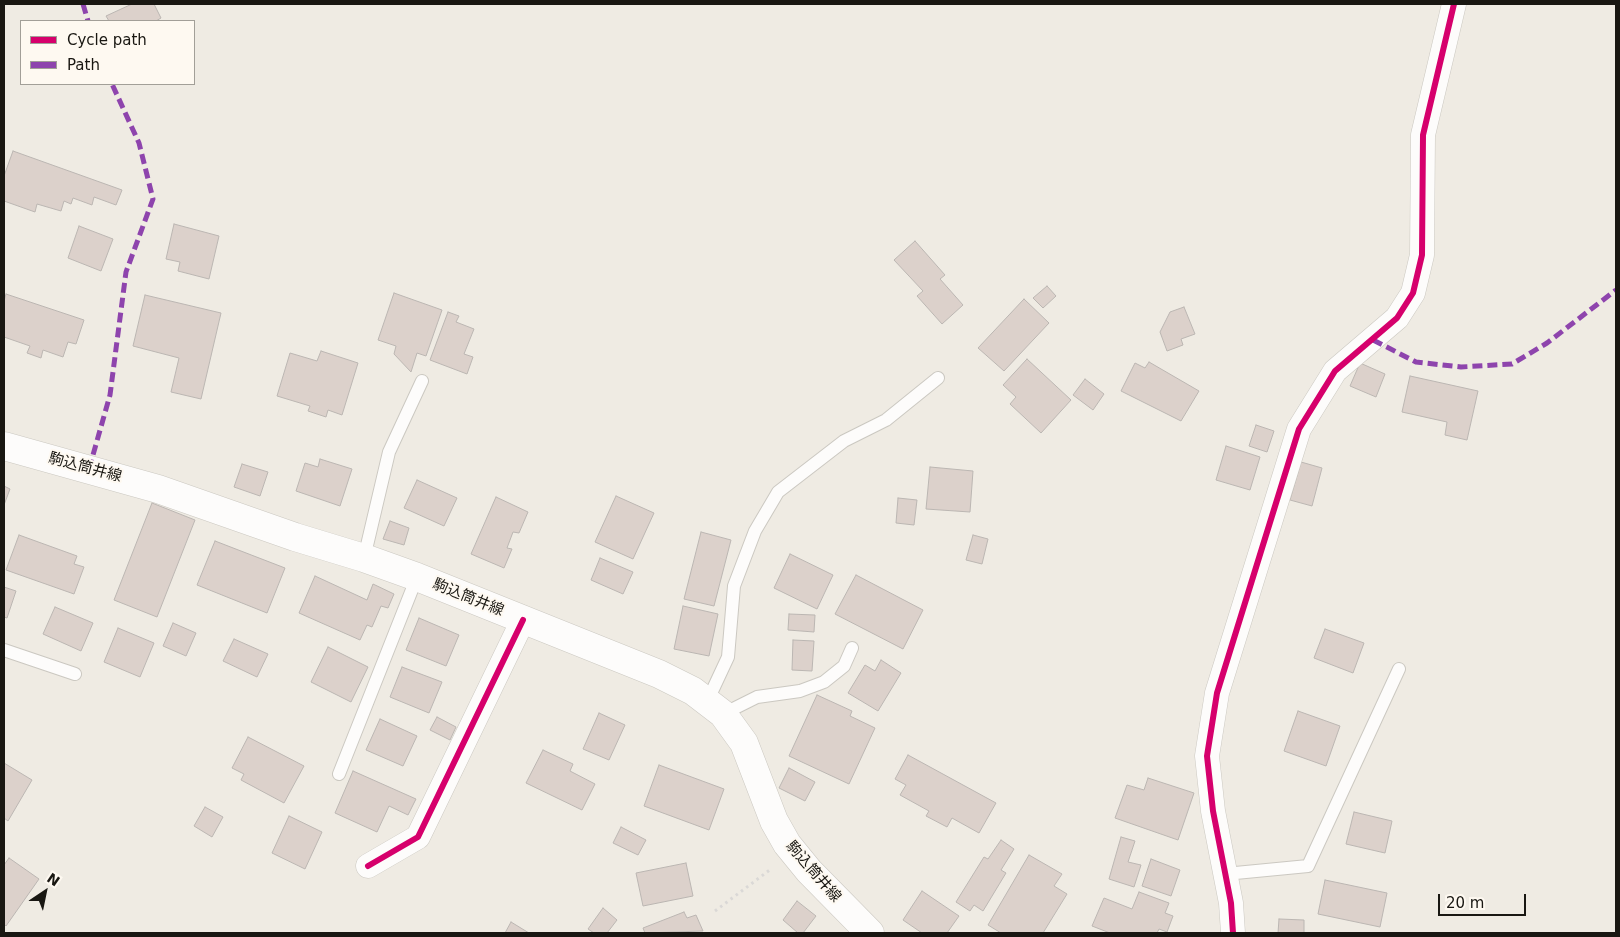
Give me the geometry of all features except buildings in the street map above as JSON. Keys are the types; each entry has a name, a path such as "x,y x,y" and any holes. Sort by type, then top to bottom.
{"main road":[{"name":"駒込筒井線","path":"4,446 158,490 295,537 364,558 417,577 659,674 693,690 715,708 744,742 774,821 787,844 809,871 870,933"}],"street":[{"path":"1233,933 1225,874 1213,811 1207,756 1217,693 1299,430 1335,371 1397,318 1413,293 1422,255 1423,135 1454,4"},
{"path":"368,866 418,837 522,620"}],"lane":[{"path":"852,648 844,666 824,682 800,691 757,697 715,708 728,657 734,586 755,531 778,492 844,441 886,420 938,378"},
{"path":"364,558 389,452 422,381"},
{"path":"339,774 417,577"},
{"path":"4,650 76,674"},
{"path":"1225,874 1308,866 1399,669"}],"path":[{"path":"716,911 758,881 776,865"}],"marked path":[{"path":"83,4 88,20"},
{"path":"89,469 110,395 126,272 153,199 139,143 112,85"},
{"path":"1373,340 1416,362 1461,367 1512,364 1547,343 1616,290"}],"cycle path":[{"path":"1233,933 1231,903 1213,811 1207,756 1217,693 1299,429 1335,371 1397,318 1413,293 1422,255 1423,135 1454,4"},
{"path":"368,866 418,837 523,620"}]}
